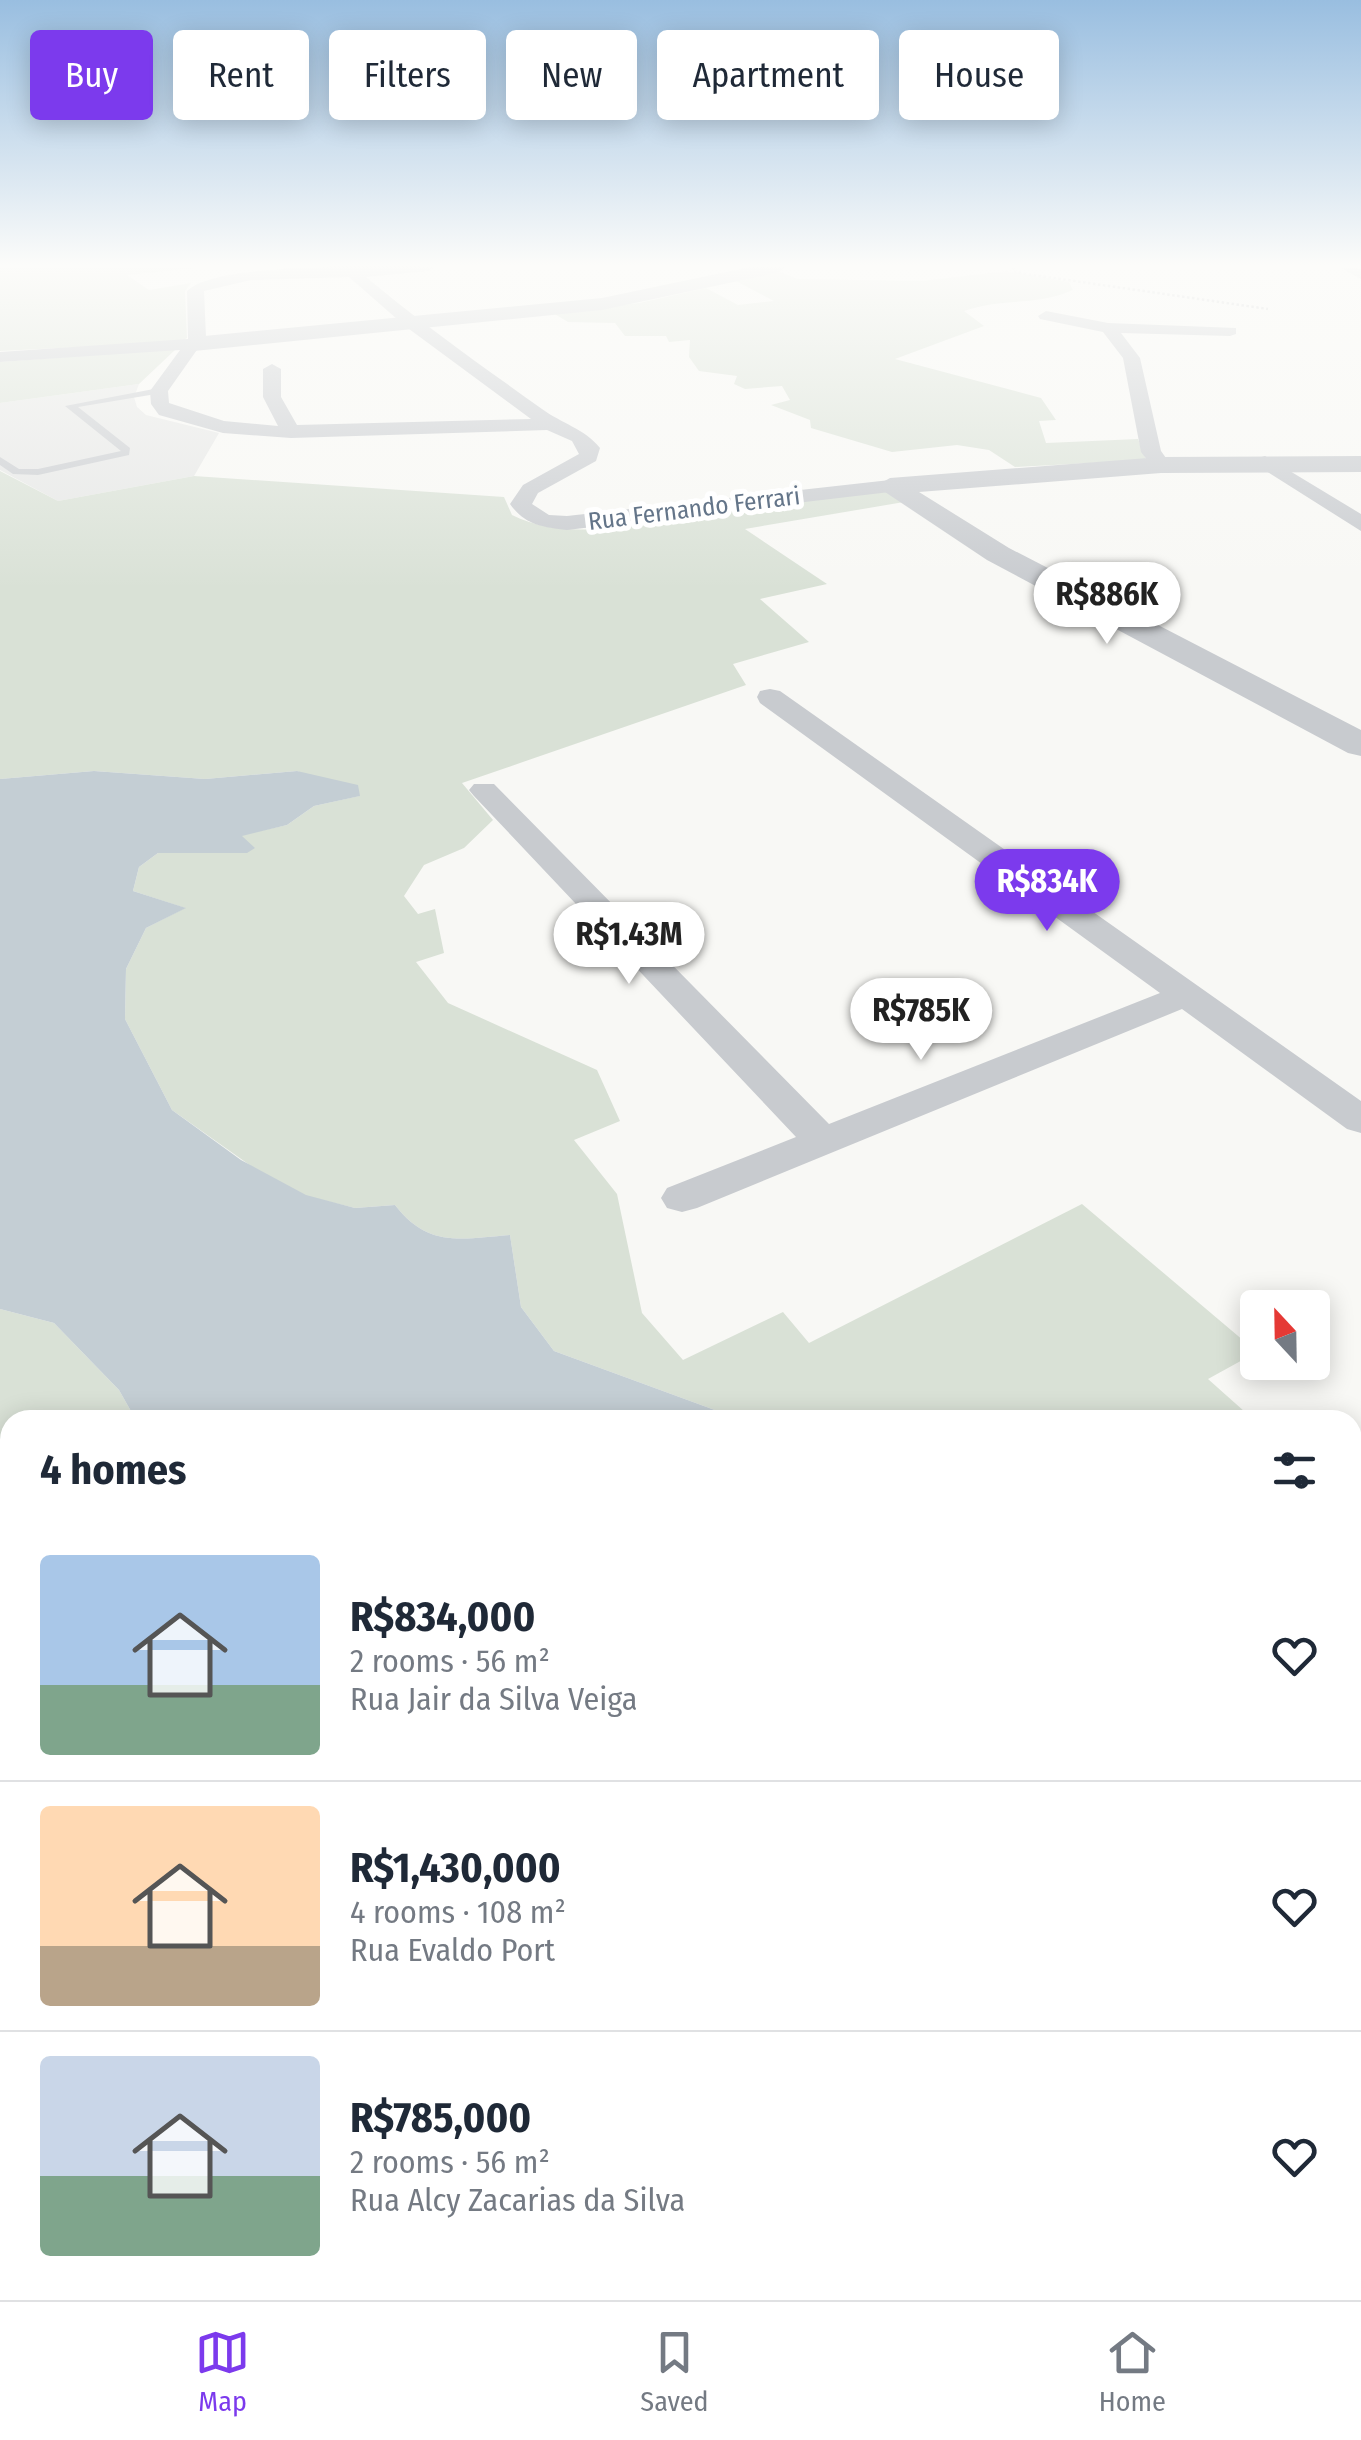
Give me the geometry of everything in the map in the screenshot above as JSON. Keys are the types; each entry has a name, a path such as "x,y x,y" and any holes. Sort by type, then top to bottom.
{"street":[{"path":"170,374 158,390 160,404 178,415 239,429 291,432 550,424"},
{"path":"272,374 272,396 291,432"},
{"path":"482,374 550,424"},
{"path":"1134,374 1151,452 1161,464"},
{"name":"Rua Fernando Ferrari","path":"550,424 579,437 590,448 589,457 530,489 520,504 544,521 615,520 732,502 1161,464 1361,464"},
{"path":"1265,462 1361,524"},
{"path":"890,486 998,554 1361,746"},
{"path":"770,697 1361,1120"},
{"path":"484,790 822,1140"},
{"path":"682,1198 1186,995"}],"lane":[{"path":"0,460 17,472 38,472 124,453 126,450 70,406 158,390"}],"shaded area":[{"path":"0,374 149,374 139,384 0,403"},
{"path":"724,374 952,374 1041,398 1056,420 1039,421 1046,443 1138,439 1146,460 1015,467 989,450 957,445 892,452 811,428 810,420 771,405 790,400 782,386 745,389 734,384 737,376"},
{"path":"139,384 134,397 137,407 146,415 219,433 194,476 58,501 0,470 0,403"},
{"path":"0,471 58,501 194,476 504,497 512,515 565,529 621,526 731,505 884,488 904,502 745,529 827,584 760,599 809,642 733,664 746,685 462,783 493,820 464,848 424,865 404,896 418,914 435,909 444,953 416,962 448,1003 597,1070 620,1121 574,1140 617,1194 642,1313 683,1360 783,1312 809,1343 1082,1204 1240,1338 1240,1361 1208,1379 1243,1410 715,1410 554,1351 521,1307 510,1235 446,1238 420,1228 395,1205 355,1208 306,1196 251,1166 172,1110 125,1019 126,969 146,928 185,908 133,891 139,867 158,853 287,825 314,806 359,796 297,771 205,779 94,771 0,779"},
{"path":"94,771 205,779 297,771 358,785 360,796 314,806 287,825 242,836 255,848 247,853 158,853 139,867 133,891 186,908 146,928 126,969 125,1019 172,1110 241,1160 306,1195 355,1208 395,1205 420,1228 446,1238 510,1235 521,1307 554,1351 715,1410 130,1410 119,1390 54,1323 0,1309 0,779"},
{"path":"0,1309 54,1323 119,1390 130,1410 0,1410"}]}
